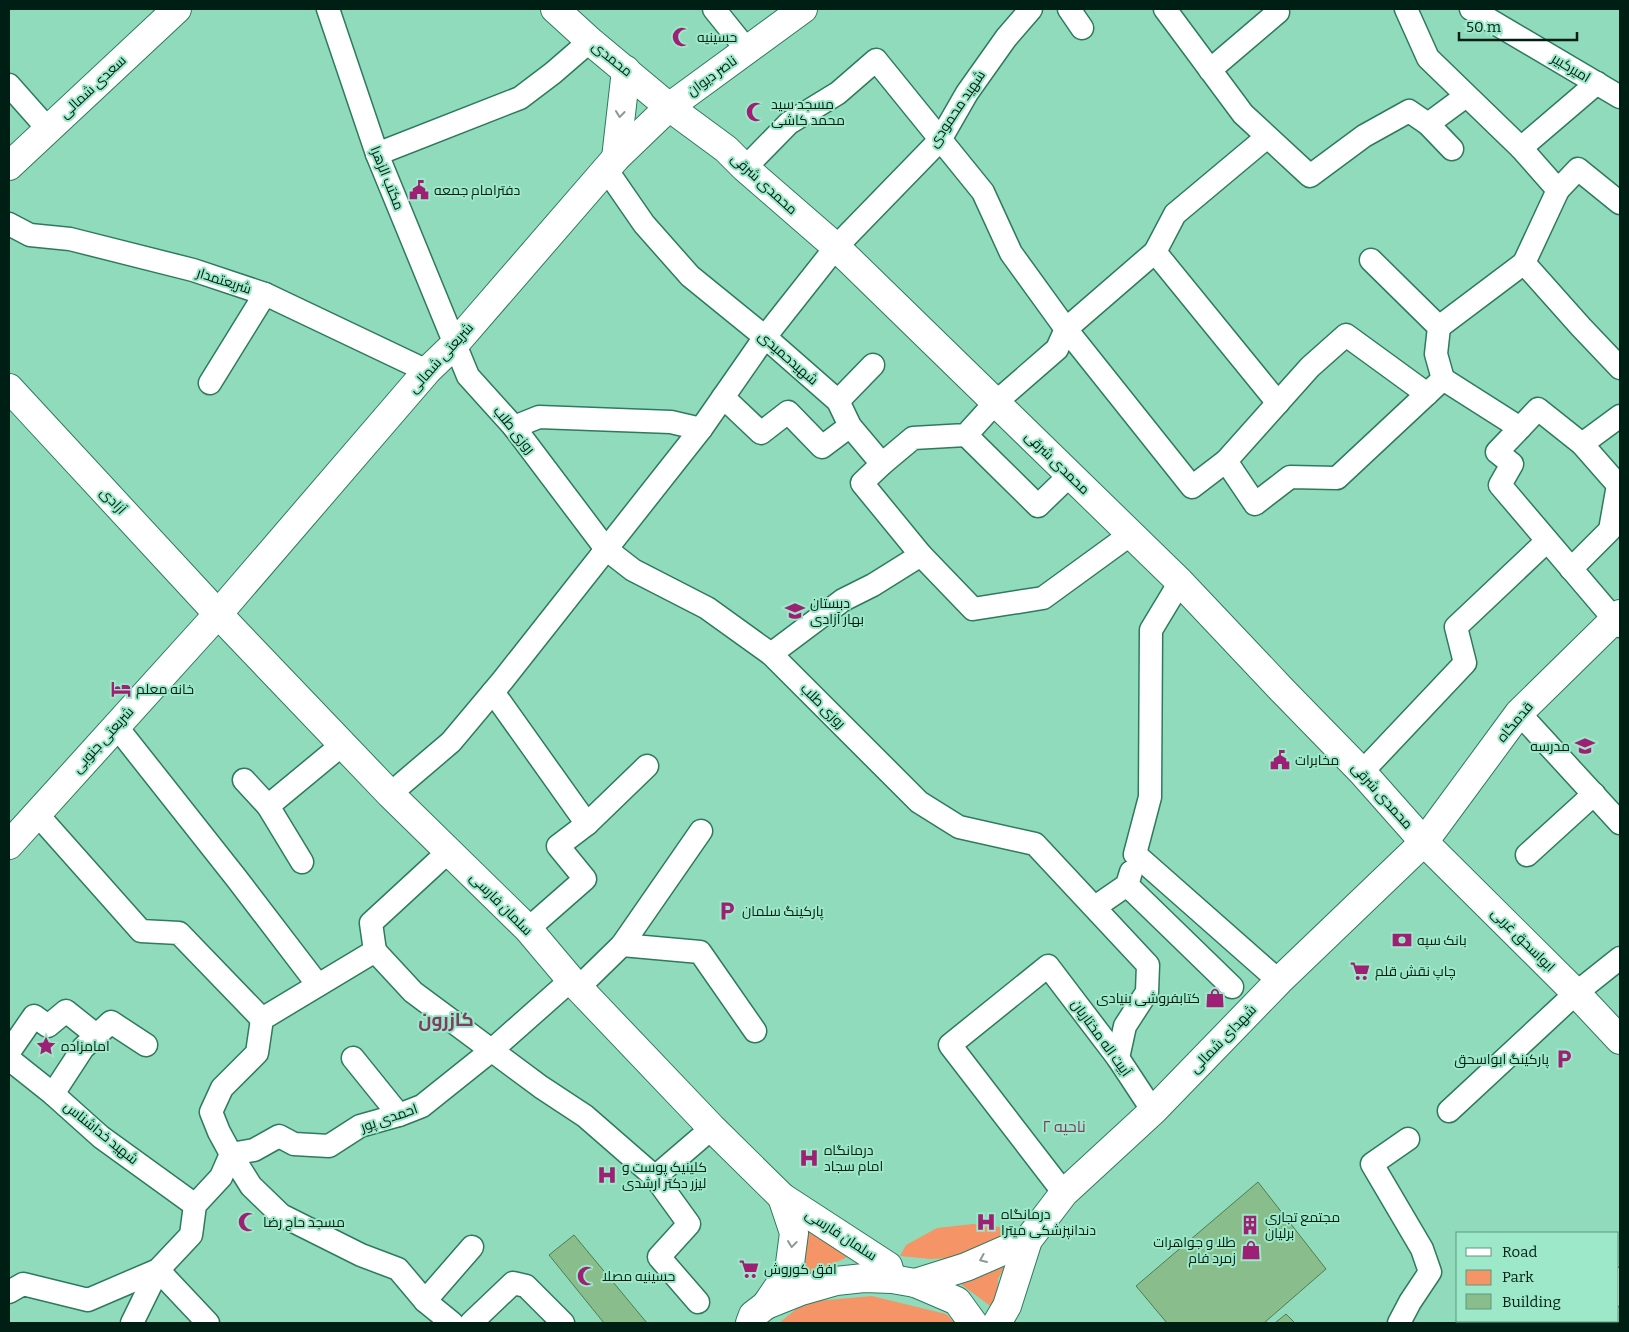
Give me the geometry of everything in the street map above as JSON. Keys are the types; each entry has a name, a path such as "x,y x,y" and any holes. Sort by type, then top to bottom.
{"main road":[{"name":"سعدی شمالی","path":"9,166 178,9"},
{"name":"محمدی","path":"555,9 669,107"},
{"name":"ناصر دیوان","path":"669,107 803,9"},
{"path":"611,164 626,70"},
{"name":"شریعتی شمالی","path":"218,614 428,371 455,344 611,164 669,107"},
{"name":"محمدی شرقی","path":"669,107 726,149 745,168 836,247 1131,534 1180,582 1362,772 1424,842"},
{"name":"آزادی","path":"9,388 218,614"},
{"name":"شریعتی جنوبی","path":"9,845 218,614"},
{"name":"سلمان فارسی","path":"218,614 390,794 528,929 575,984 712,1128 782,1197 888,1266 903,1281"},
{"name":"قدمگاه","path":"1424,842 1519,713 1618,620"},
{"name":"شهدای شمالی","path":"1028,1240 1064,1193 1153,1111 1279,981 1424,842"},
{"name":"ابواسحق غربی","path":"1424,842 1576,992 1620,1040"},
{"name":"سلمان فارسی","path":"758,1314 789,1271 794,1233 782,1197"},
{"path":"903,1281 966,1267 1028,1240"},
{"path":"997,1323 1007,1306 1028,1240"},
{"path":"758,1314 801,1290 836,1281 864,1278 903,1281 957,1301 973,1323"}],"street":[{"name":"مکتب الزهرا","path":"328,9 377,154 455,344"},
{"path":"714,9 747,50"},
{"name":"شهید محمودی","path":"390,794 451,742 493,692 701,429 766,337 836,247 940,140 967,93 1006,38 1031,9"},
{"path":"1069,9 1082,28"},
{"path":"1165,9 1243,114 1310,176 1364,136 1409,111 1428,124 1452,149"},
{"path":"1406,9 1428,58 1520,148 1558,190"},
{"name":"امیرکبیر","path":"1480,11 1620,97"},
{"path":"1210,70 1278,12"},
{"path":"377,154 520,98 590,41"},
{"path":"745,168 789,123 838,93 876,60 983,192 1011,254 1066,329 1192,487 1226,461 1310,367 1346,335 1427,394"},
{"path":"1520,148 1597,83"},
{"path":"9,85 48,129"},
{"path":"1428,124 1466,96"},
{"path":"1131,534 1043,598 973,609 921,555 862,484 913,438 966,435 996,403 1058,349 1066,329 1154,252 1175,214 1267,137"},
{"name":"شهیدحمیدی","path":"611,164 644,224 690,276 766,337 838,401 850,426 882,464"},
{"path":"1520,428 1443,379 1436,354 1439,327 1524,264 1558,190 1578,168 1620,203"},
{"name":"شریعتمدار","path":"9,224 30,234 70,239 193,270 265,294 428,371"},
{"path":"1154,252 1278,403"},
{"path":"1370,260 1439,327"},
{"path":"1524,264 1580,327 1620,368"},
{"path":"210,384 265,294"},
{"name":"روزی طلب","path":"455,344 468,376 514,428 606,549 633,570 707,608 771,654 919,802 960,827 1035,844 1148,964 1147,992 1125,1026 1118,1058"},
{"path":"838,401 873,365"},
{"path":"1226,461 1255,504 1290,477 1338,478 1443,379"},
{"path":"723,397 761,433 788,412 822,447 850,426"},
{"path":"1571,569 1610,530 1618,485 1582,444 1538,409 1497,452 1512,464 1500,486 1571,569 1618,620"},
{"path":"1582,444 1620,416"},
{"path":"514,428 539,417 671,422 701,429"},
{"path":"966,435 1038,506 1070,475"},
{"path":"1362,772 1465,663 1456,627 1547,541"},
{"path":"771,654 843,600 873,585 921,555"},
{"path":"1094,907 1127,885 1150,798 1151,630 1180,582"},
{"path":"493,692 587,824"},
{"path":"1519,713 1594,794 1618,817"},
{"path":"116,726 318,985"},
{"path":"268,806 343,744"},
{"path":"528,929 585,879 558,846 587,824 646,766"},
{"path":"244,780 268,806 302,862"},
{"path":"1527,855 1594,794"},
{"path":"37,814 141,931 179,933 262,1019"},
{"name":"احمدی پور","path":"232,1154 254,1150 279,1136 294,1144 329,1146 360,1126 399,1115 422,1106 622,945 701,831"},
{"path":"448,852 371,923 375,951 413,992 541,1087 586,1116 655,1177 689,1224 659,1257 698,1302"},
{"path":"1135,854 1279,981"},
{"path":"1127,885 1232,987"},
{"path":"622,945 700,952 755,1031"},
{"path":"262,1019 375,951"},
{"path":"1449,1111 1576,992 1620,958"},
{"name":"آییت اله مختاریان","path":"1064,1193 950,1045 1048,966 1118,1058 1153,1111"},
{"path":"9,1052 34,1016 48,1026 66,1011 96,1035"},
{"path":"262,1019 257,1053 222,1088 211,1112 219,1132 251,1186 281,1216 361,1255 398,1269 425,1301 452,1323"},
{"path":"53,1094 84,1048 110,1022 146,1045"},
{"path":"353,1058 399,1115"},
{"name":"شهید خداشناس","path":"9,1059 53,1094 100,1137 195,1205"},
{"path":"655,1177 712,1128"},
{"path":"1399,1323 1410,1302 1430,1272 1422,1249 1372,1164 1408,1139"},
{"path":"132,1323 158,1270 191,1235 195,1205 221,1177 232,1154"},
{"path":"425,1301 472,1247"},
{"path":"9,1292 23,1284 88,1300 158,1270"},
{"path":"158,1270 208,1323"},
{"path":"471,1323 513,1284 526,1286 563,1323"}],"green space":[{"path":"973,1224 1016,1229 961,1257 931,1259 900,1256 906,1245 937,1228"},
{"path":"800,1225 850,1256 814,1272 792,1289"},
{"path":"1010,1256 998,1279 997,1311 954,1279"},
{"path":"872,1296 946,1314 955,1323 779,1323 805,1302"}],"building":[{"name":"مجتمع تجاری برلیان","path":"1258,1182 1326,1269 1264,1323 1167,1323 1136,1286"},
{"name":"حسینیه مصلا","path":"574,1235 647,1323 604,1323 549,1255"},
{"path":"1286,1314 1295,1323 1275,1323"}],"place":[{"name":"حسینیه","path":"682,37"},
{"name":"مسجد سید محمد کاشی","path":"756,112"},
{"name":"دفترامام جمعه","path":"419,190"},
{"name":"دبستان بهار آزادی","path":"795,611"},
{"name":"خانه معلم","path":"121,689"},
{"name":"مدرسه","path":"1585,746"},
{"name":"مخابرات","path":"1280,760"},
{"name":"پارکینگ سلمان","path":"727,911"},
{"name":"بانک سپه","path":"1402,940"},
{"name":"چاپ نقش قلم","path":"1360,971"},
{"name":"کتابفروشی بنیادی","path":"1215,998"},
{"name":"امامزاده","path":"46,1046"},
{"name":"پارکینگ ابواسحق","path":"1564,1059"},
{"name":"درمانگاه امام سجاد","path":"809,1158"},
{"name":"کلینیک پوست و لیزر دکتر ارشدی","path":"607,1175"},
{"name":"مسجد حاج رضا","path":"248,1222"},
{"name":"درمانگاه دندانپزشکی میترا","path":"986,1222"},
{"name":"مجتمع تجاری برلیان","path":"1250,1225"},
{"name":"طلا و جواهرات زمرد فام","path":"1251,1250"},
{"name":"افق کوروش","path":"749,1269"},
{"name":"حسینیه مصلا","path":"587,1276"}],"district":[{"name":"کازرون","path":"446,1019"},
{"name":"ناحیه ۲","path":"1064,1126"}]}
